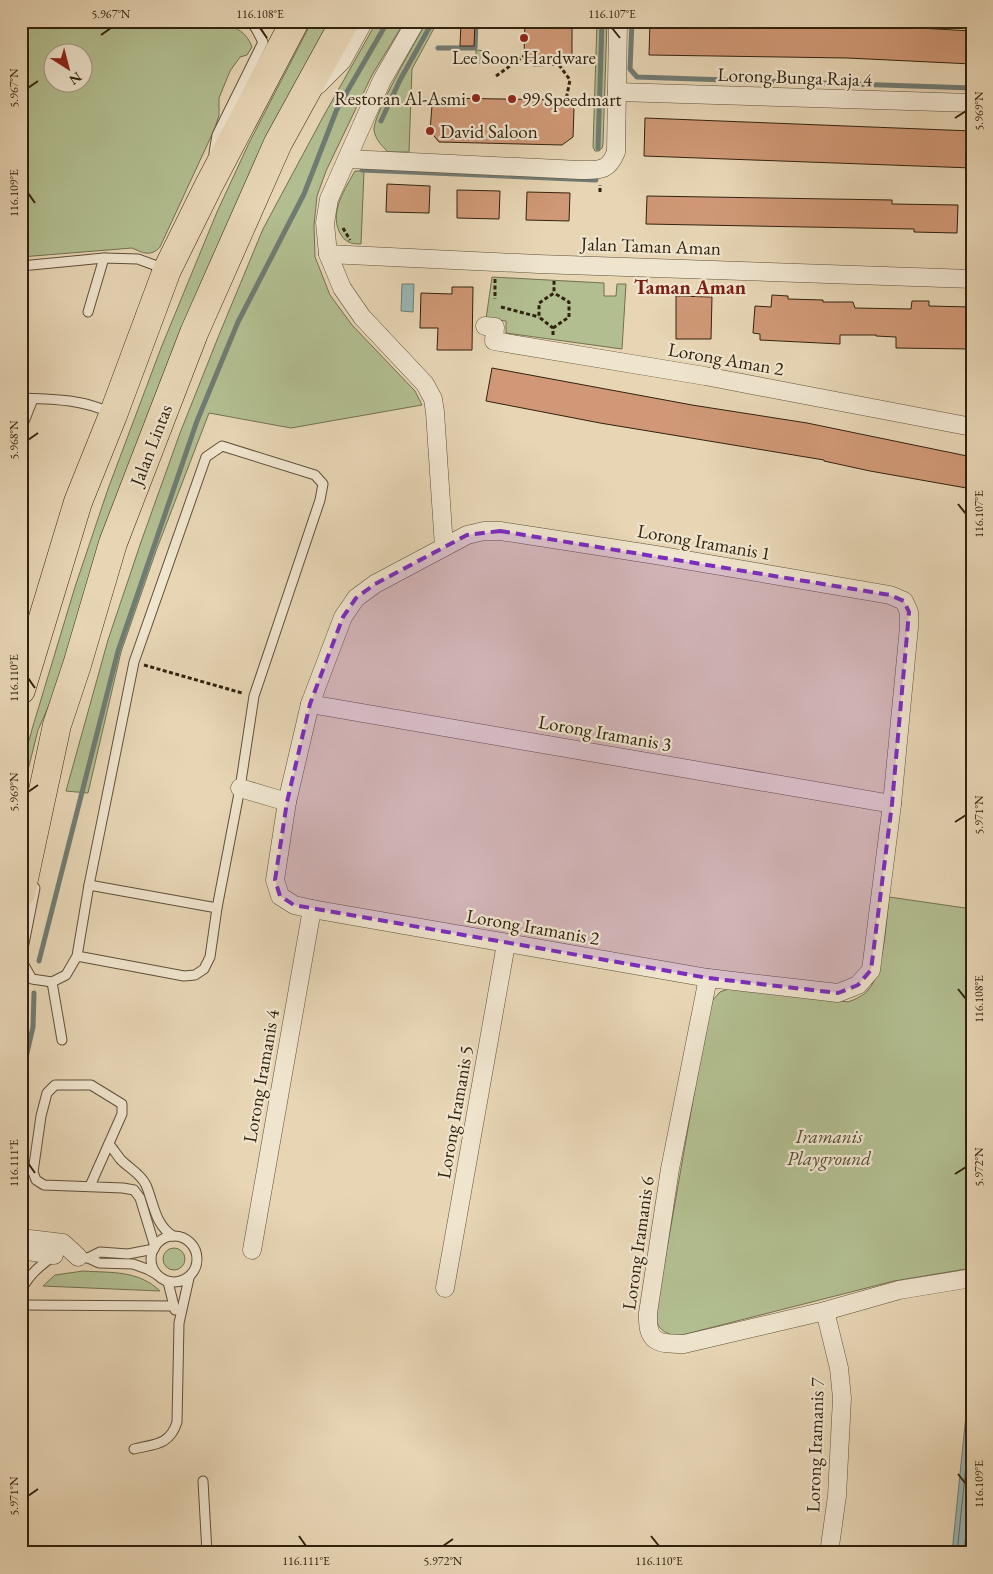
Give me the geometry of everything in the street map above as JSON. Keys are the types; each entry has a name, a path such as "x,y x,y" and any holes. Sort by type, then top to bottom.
{"highway":[{"path":"21,690 78,502 113,415 167,270 209,185 295,21"},
{"name":"Jalan Lintas","path":"31,872 57,725 77,665 113,542 194,332 278,143 344,21"},
{"path":"21,817 41,746 57,725"}],"street":[{"path":"300,105 342,61 364,21"},
{"path":"416,21 382,80 329,199 325,223 328,254 342,288 362,317 425,384 432,399 435,412 444,547"},
{"path":"348,159 580,170 604,168 612,162 616,152 618,21"},
{"name":"Lorong Bunga Raja 4","path":"617,92 972,104"},
{"name":"Jalan Taman Aman","path":"328,254 538,264 972,279"},
{"name":"Lorong Aman 2","path":"485,326 495,327 494,341 705,376 972,426"},
{"name":"Lorong Iramanis 1","path":"287,802 310,704 343,617 356,598 375,584 467,535 500,530 880,593 904,601 909,612 909,627 892,804 870,970"},
{"name":"Lorong Iramanis 3","path":"310,704 892,804"},
{"path":"240,788 287,802"},
{"name":"Lorong Iramanis 2","path":"287,802 275,880 280,896 294,905 506,944 708,978 838,993 858,985 870,970"},
{"name":"Lorong Iramanis 4","path":"252,1250 312,909"},
{"name":"Lorong Iramanis 5","path":"445,1288 506,944"},
{"name":"Lorong Iramanis 6","path":"708,978 670,1169 648,1313 647,1327 650,1336 657,1342 684,1344 825,1311 899,1290 972,1278"},
{"path":"21,1238 63,1243 83,1258"},
{"path":"21,1250 54,1255"},
{"path":"21,1259 37,1260 54,1255"},
{"name":"Lorong Iramanis 7","path":"825,1311 839,1368 842,1398 837,1496 829,1553"}],"lane":[{"path":"209,185 217,135 263,42 250,21"},
{"path":"21,266 104,258 138,259 167,270"},
{"path":"88,312 104,258"},
{"path":"21,398 65,399 96,406 113,415"},
{"path":"21,429 33,399"},
{"path":"31,872 21,959 32,979 52,982 66,974 77,956 89,885 134,662 206,457 222,446 315,475 323,484 320,500 254,696 210,957 204,969 195,975 184,976 77,956"},
{"path":"89,885 217,908"},
{"path":"52,982 62,1040"},
{"path":"90,1186 122,1114 122,1104 91,1085 54,1085 47,1093 42,1116 33,1172 36,1180 44,1185 90,1186 134,1190 140,1198 154,1248"},
{"path":"109,1144 145,1183 158,1221 166,1232 187,1240 196,1251 197,1266 189,1278 179,1322 177,1422 174,1433 164,1442 134,1449"},
{"path":"156,1274 152,1268 151,1261 154,1248 160,1241 173,1236"},
{"path":"83,1258 100,1252 128,1254 154,1248"},
{"path":"21,1291 30,1275 54,1255 83,1258 99,1263 133,1264 147,1269 168,1282 183,1281 189,1278"},
{"path":"168,1282 179,1322"},
{"path":"21,1305 174,1306"},
{"path":"21,1392 21,1438"},
{"path":"203,1481 207,1553"}],"path":[{"path":"496,76 524,56"},
{"path":"560,66 570,80 566,100"},
{"path":"495,273 495,299"},
{"path":"554,275 554,293"},
{"path":"539,317 539,303 554,293"},
{"path":"553,328 569,317 569,302 554,293"},
{"path":"501,306 539,317 553,328"},
{"path":"553,328 553,340"},
{"path":"134,662 254,696"}],"highlighted area":[{"path":"500,531 890,595 904,601 909,612 892,804 871,970 858,985 838,993 708,978 294,905 280,896 275,880 287,802 310,704 343,617 356,598 375,584 467,535"}],"green space":[{"path":"21,21 219,21 243,33 252,47 247,55 240,57 230,71 219,98 219,115 215,128 160,247 150,253 143,253 132,248 21,257"},
{"path":"312,21 329,21 262,151 63,674 38,730 21,798 21,769 33,726 75,587 108,489 161,348 217,212 249,143"},
{"path":"377,21 405,21 372,75 326,171 317,196 314,225 315,257 330,295 352,325 415,391 422,405 291,428 209,413 156,551 121,652 88,793 66,791 108,640 180,433 219,335 263,229"},
{"path":"427,21 438,21 412,69 409,152 388,152 376,136 374,130 376,121 396,76"},
{"path":"597,21 607,21 603,144 599,151 595,151 593,147"},
{"path":"476,50 489,51 486,60 476,63"},
{"path":"355,171 364,171 361,244 345,240 339,231 336,216 340,200"},
{"path":"492,277 604,283 604,296 616,296 617,284 626,284 622,349 506,333 506,321 486,319"},
{"name":"Iramanis Playground","path":"889,897 972,909 972,1224 970,1247 972,1268 894,1281 682,1335 672,1335 664,1332 655,1317 710,1003 720,992 734,987 848,1002 859,997 868,990 878,972"},
{"path":"174,1248 182,1251 185,1259 182,1267 174,1270 166,1267 163,1259 166,1251"},
{"path":"83,1271 134,1276 152,1284 160,1291 43,1286 55,1275"}],"water":[{"path":"402,284 414,284 413,312 401,311"},
{"path":"972,1356 972,1553 952,1553"}],"building":[{"path":"461,21 475,21 474,46 460,46"},
{"path":"525,21 572,21 572,55 559,65 533,66 524,56"},
{"path":"650,21 848,24 972,31 972,64 847,58 649,55"},
{"path":"440,98 566,100 574,109 573,137 562,145 439,142 430,131 432,105"},
{"path":"645,118 972,131 972,168 644,156"},
{"path":"387,184 430,186 429,213 386,212"},
{"path":"457,190 500,191 499,219 457,218"},
{"path":"527,192 570,193 569,221 526,220"},
{"path":"647,196 892,200 892,204 958,205 957,233 914,232 914,229 646,224"},
{"path":"452,287 473,287 472,350 437,350 438,328 420,328 421,293 452,294"},
{"path":"772,295 788,296 788,299 853,302 855,308 911,309 912,301 929,301 929,306 972,307 972,349 896,348 896,337 876,335 840,335 840,344 760,340 760,334 753,333 755,306 771,307"},
{"path":"676,296 712,297 711,339 676,339"},
{"path":"492,368 692,405 807,423 972,457 972,489 870,471 824,460 600,423 486,401"}],"waterway":[{"path":"39,961 118,651 197,421 238,322 304,194 337,109 388,21"},
{"path":"381,121 400,80 433,21"},
{"path":"438,48 475,48 476,21"},
{"path":"598,148 602,21"},
{"path":"632,21 630,69 637,77 972,88"},
{"path":"362,170 596,180"},
{"path":"21,1079 33,1027 34,993"}],"place":[{"name":"Lee Soon Hardware","path":"524,38"},
{"name":"Restoran Al-Asmi","path":"476,98"},
{"name":"99 Speedmart","path":"512,99"},
{"name":"David Saloon","path":"430,131"}],"district":[{"name":"Taman Aman","path":"690,287"}]}
